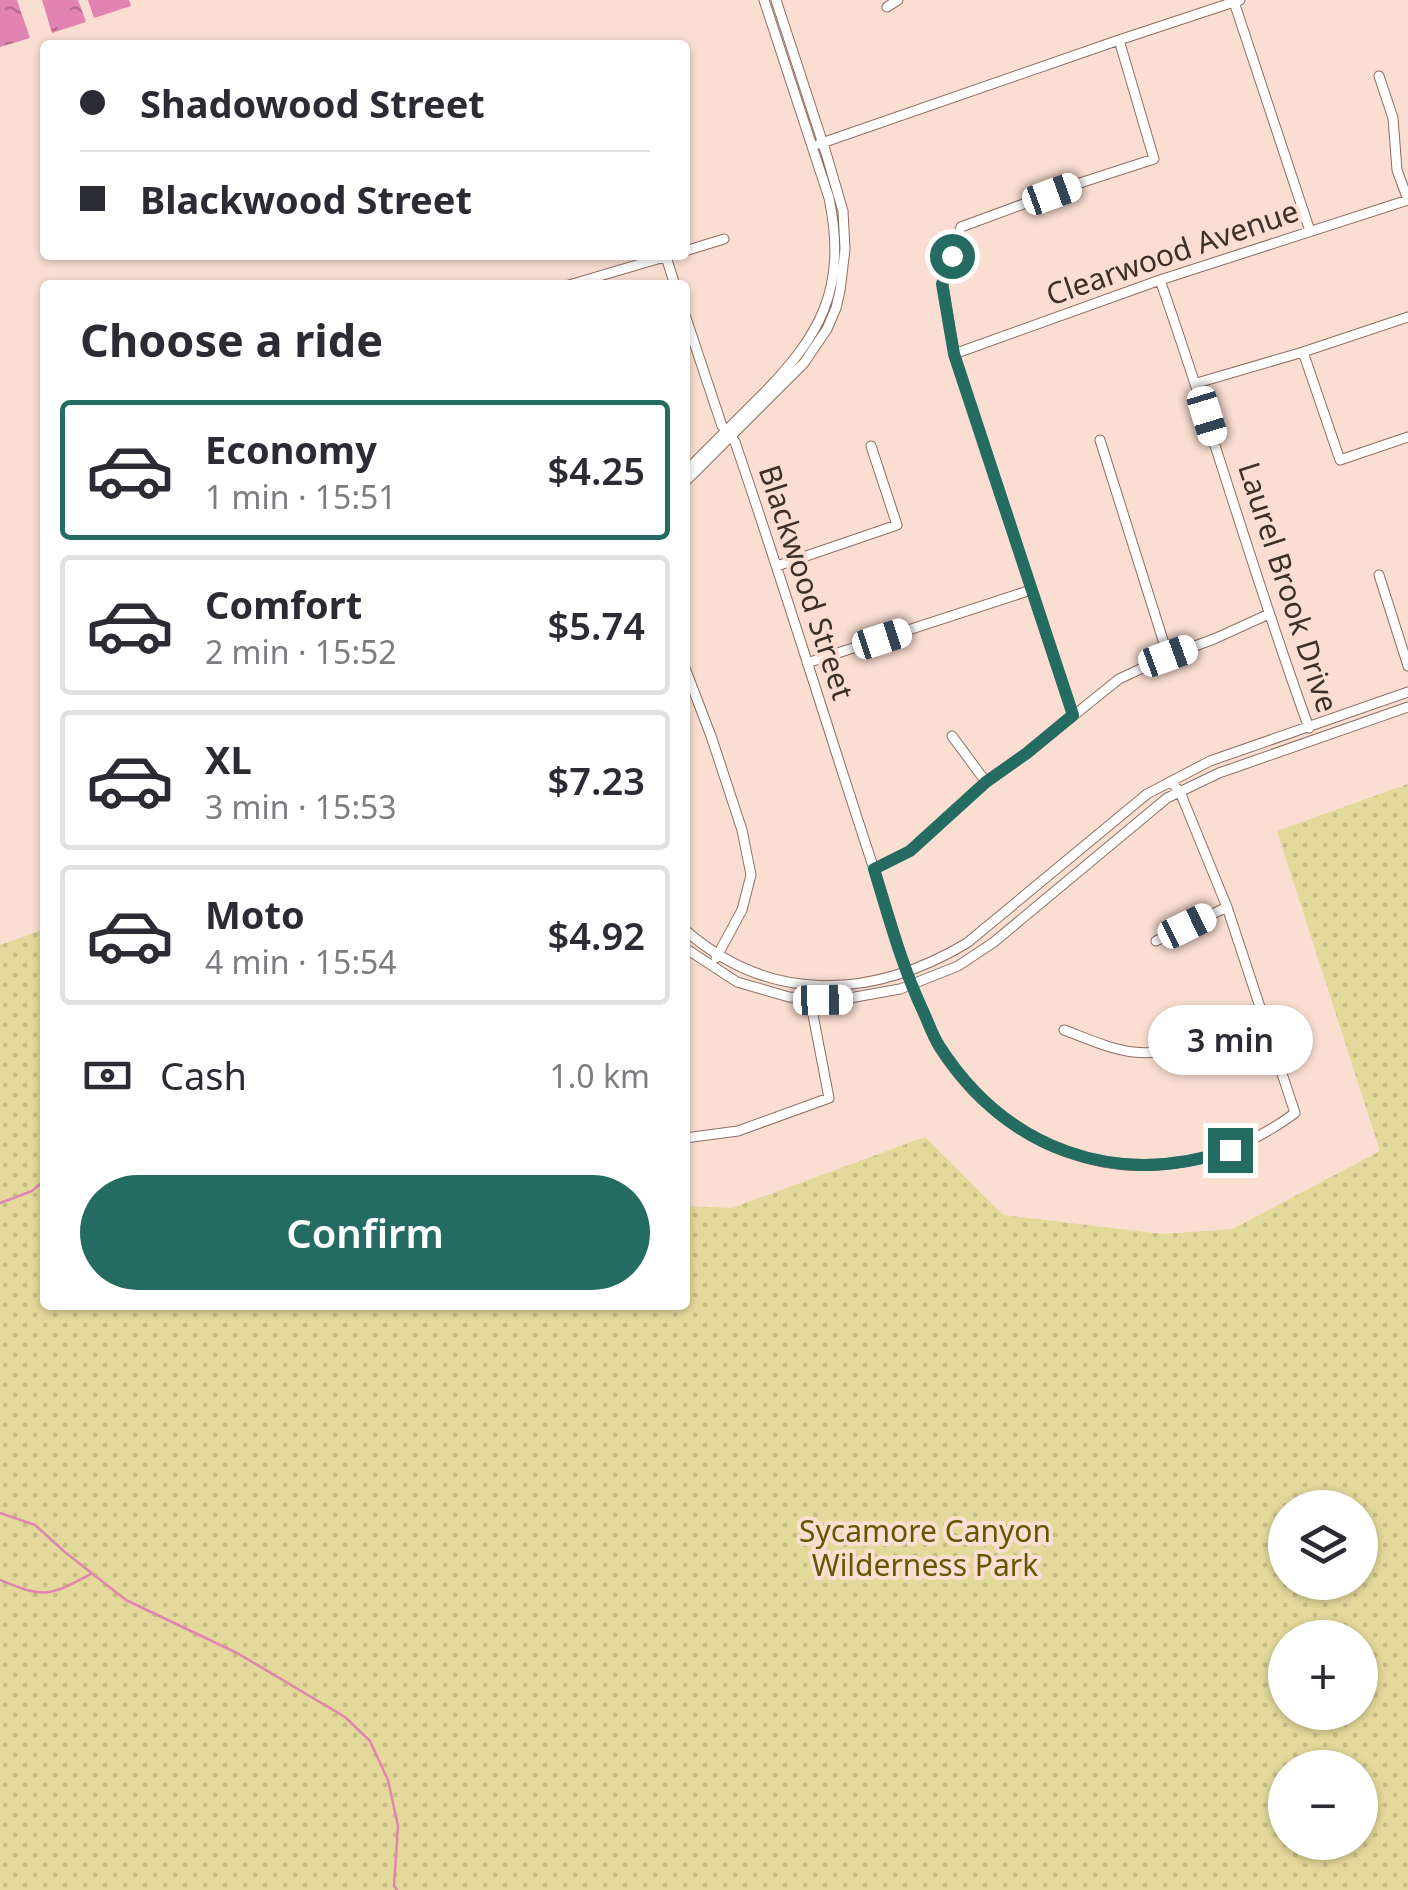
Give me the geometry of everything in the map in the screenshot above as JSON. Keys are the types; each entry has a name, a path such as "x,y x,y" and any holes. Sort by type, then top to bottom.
{"street":[{"path":"764,0 817,145"},
{"path":"690,476 793,364 824,312 833,272 834,231 829,198 776,0"},
{"path":"886,8 898,0"},
{"path":"817,145 1237,1 1310,231"},
{"path":"1073,715 954,354 942,284 961,228 1154,159 1119,40"},
{"path":"1379,76 1393,118 1398,170 1408,200"},
{"name":"Clearwood Avenue","path":"954,354 1160,280 1408,200"},
{"path":"690,249 724,239"},
{"path":"586,280 654,260"},
{"name":"Laurel Brook Drive","path":"1160,280 1268,614 1314,740"},
{"path":"1196,383 1408,317"},
{"name":"Blackwood Street","path":"690,329 777,566 906,972 939,1046 982,1100 1024,1132 1082,1157 1130,1165 1194,1161 1264,1134 1295,1113 1263,1020"},
{"path":"1303,352 1340,460 1408,436"},
{"path":"690,468 728,434"},
{"path":"1100,440 1168,656"},
{"path":"777,566 896,525 871,446"},
{"path":"1378,575 1408,666"},
{"path":"807,664 1032,590"},
{"path":"874,869 910,851 986,782 1119,679 1268,614"},
{"path":"690,681 742,830 752,875 742,910 714,960"},
{"path":"690,950 780,982 808,986 869,982 906,972 967,943 1147,794 1210,760 1408,692"},
{"path":"690,935 738,982 753,988 789,998 844,1000 889,992 958,966 994,942 1167,798 1219,772 1408,708"},
{"path":"952,736 986,782"},
{"path":"1064,1030 1114,1048 1160,1052 1263,1020 1226,906 1180,792 1172,782"},
{"path":"1156,941 1226,906"},
{"path":"690,1137 738,1131 830,1098 808,986"}],"green space":[{"name":"Sycamore Canyon Wilderness Park","path":"1408,784 1408,1890 0,1890 0,945 40,931 40,1310 690,1310 690,1206 732,1208 925,1137 1003,1215 1162,1234 1233,1229 1380,1151 1277,831"}],"water":[{"path":"0,0 17,0 30,38 0,47"},
{"path":"42,0 78,0 86,22 52,33"},
{"path":"88,0 129,0 131,6 94,18"}],"waterway":[{"path":"0,1203 40,1184"},
{"path":"0,1513 35,1525 126,1600 237,1653 345,1717 370,1741 388,1780 398,1826 394,1886 397,1890"},
{"path":"0,1580 27,1590 47,1592 91,1574"}],"route":[{"path":"952,256 942,284 954,354 1073,715 986,782 910,851 874,869 906,972 939,1046 982,1100 1040,1141 1082,1157 1130,1165 1179,1164 1230,1150"}]}
